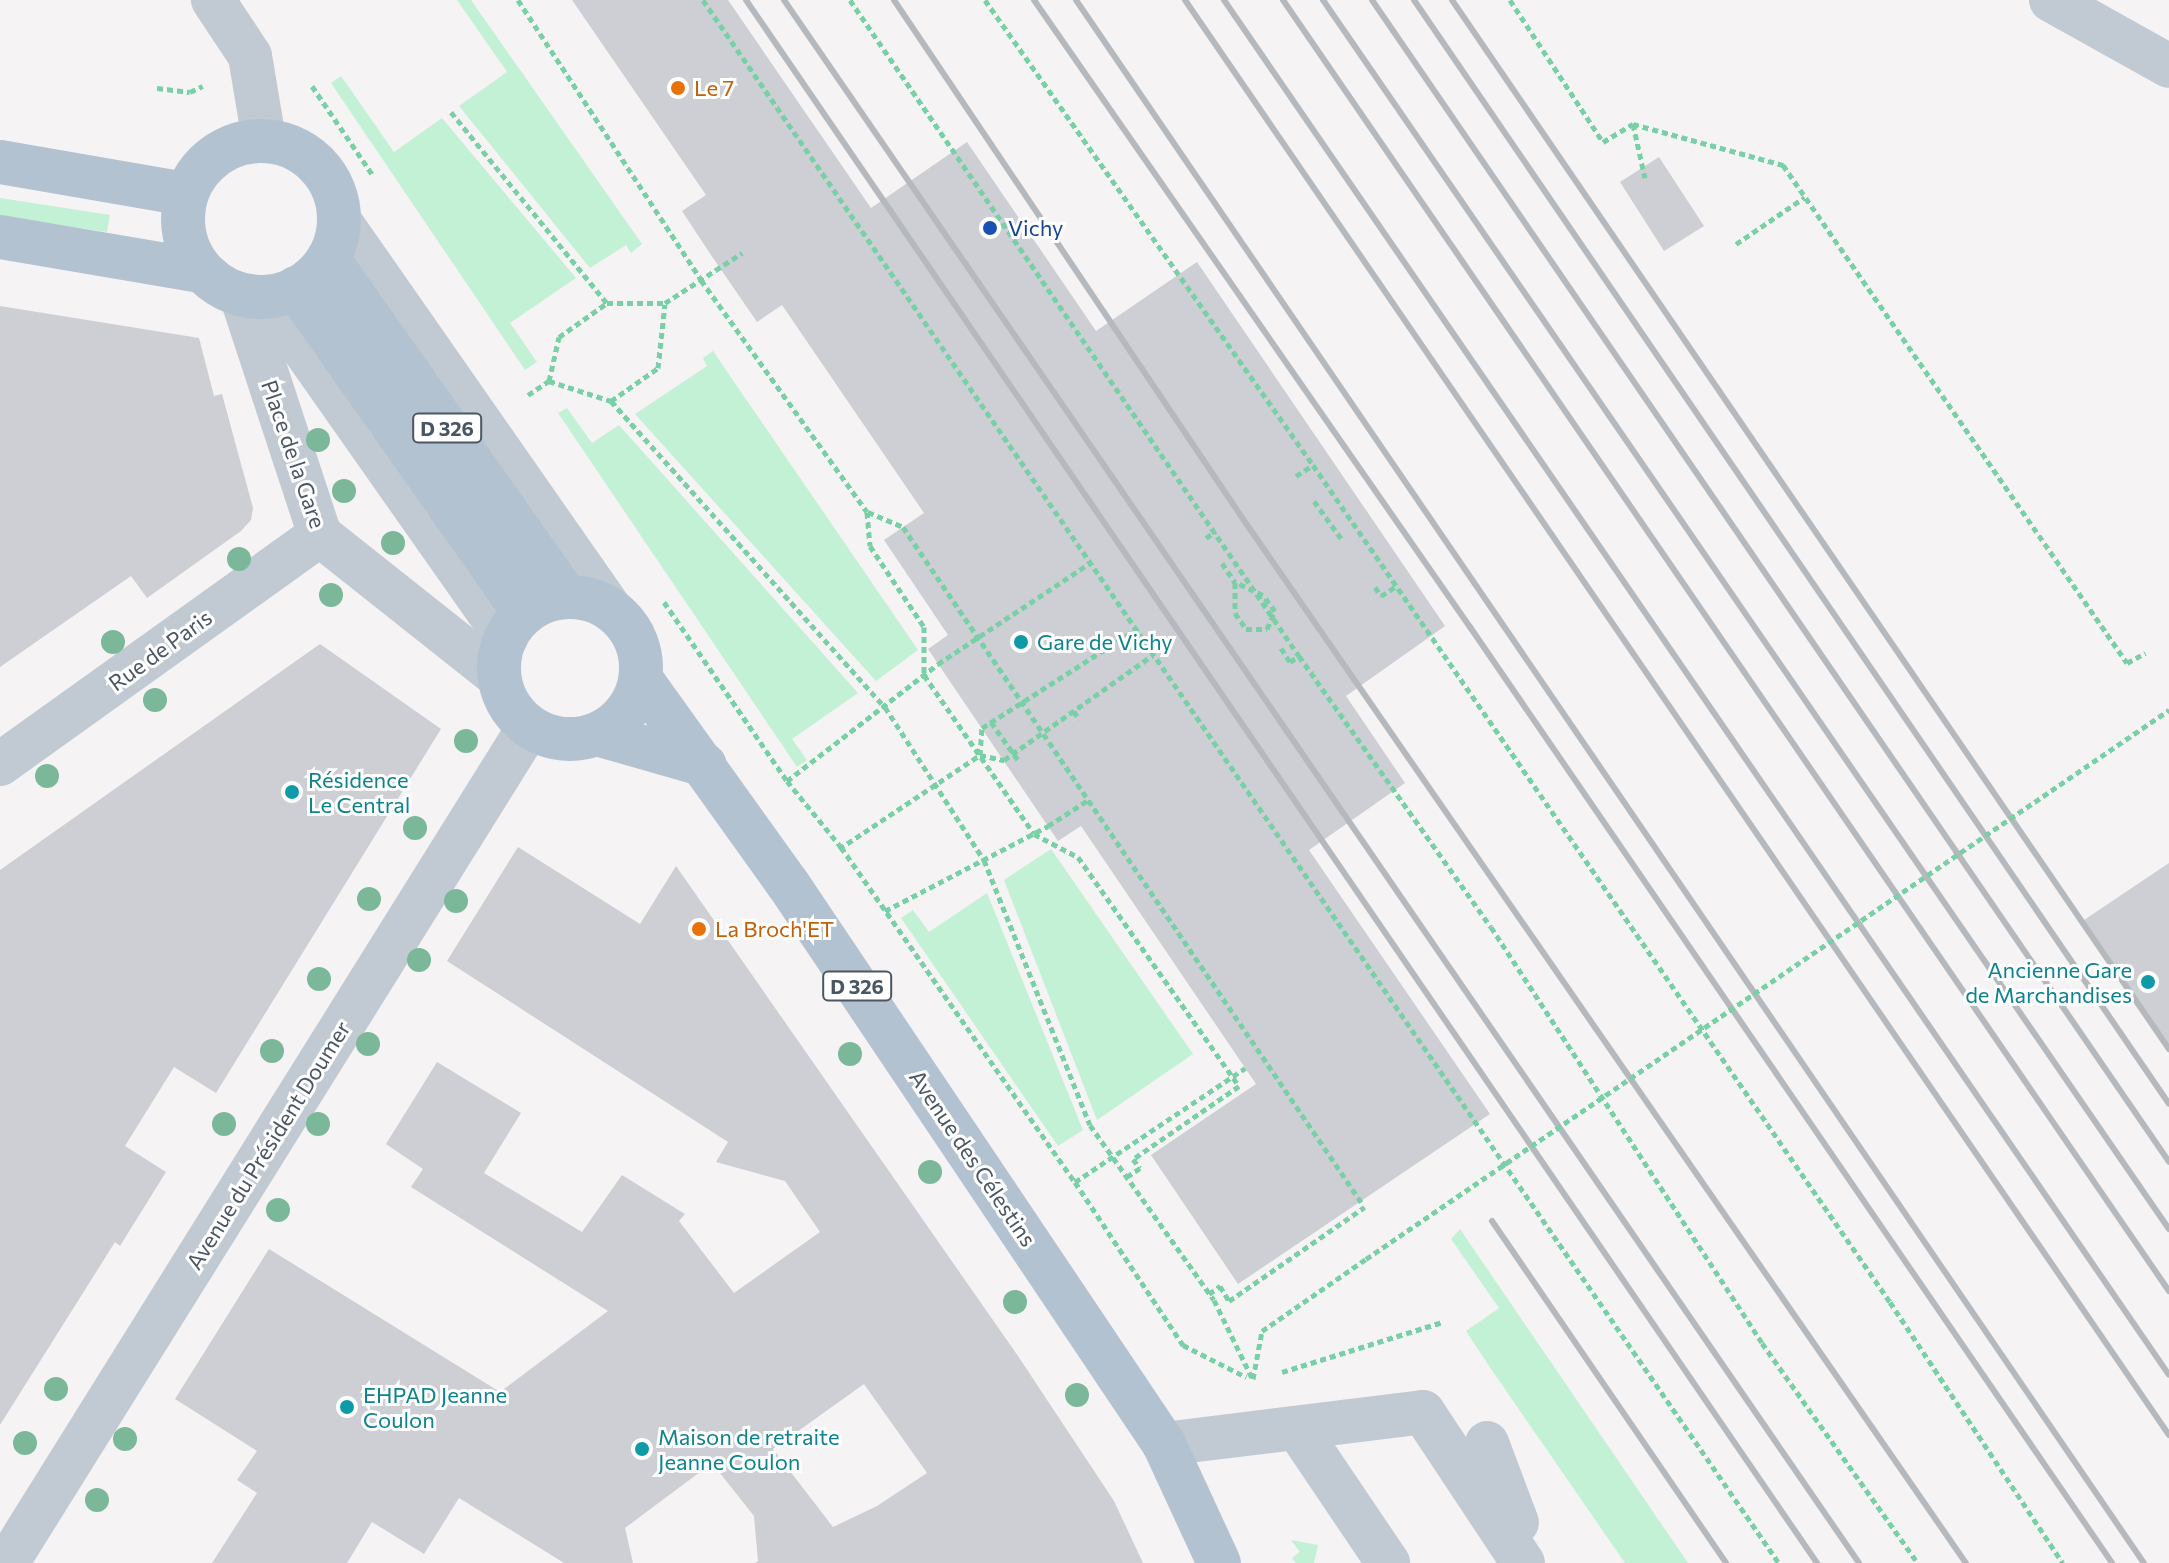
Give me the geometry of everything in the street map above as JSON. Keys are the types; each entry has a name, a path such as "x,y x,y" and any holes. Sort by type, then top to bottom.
{"main road":[{"path":"264,140 298,151 325,174 336,196 334,240 314,276 268,293 220,286 202,271 184,235 186,194 198,170 218,153 240,143 264,140"},
{"path":"0,162 186,194"},
{"path":"0,237 202,271"},
{"name":"D 326","path":"334,240 566,597"},
{"name":"D 326","path":"268,293 509,642"},
{"path":"566,597 589,599 610,608 625,622 641,659 641,679 633,702 617,720 597,734 574,739 551,737 529,727 514,713 509,642 543,602 566,597"},
{"name":"Avenue des Célestins","path":"641,679 705,765 1164,1444 1219,1563"},
{"path":"597,734 705,765"}],"street":[{"path":"213,0 250,56 264,140"},
{"path":"2051,0 2169,66"},
{"path":"334,240 610,608"},
{"name":"Place de la Gare","path":"268,293 320,535 509,642"},
{"name":"Rue de Paris","path":"0,764 320,535"},
{"name":"Avenue du Président Doumer","path":"7,1563 529,727"},
{"path":"1164,1444 1423,1412 1523,1563"},
{"path":"1297,1428 1388,1563"},
{"path":"1487,1443 1532,1563"}],"path":[{"path":"518,0 701,280 867,512 870,546 924,627 924,675 1034,834 1078,857 1239,1086 1133,1159 1140,1168 1128,1176"},
{"path":"703,0 1779,1563"},
{"path":"850,0 1299,656 1491,927 1762,1343 1918,1563"},
{"path":"985,0 1313,465 1890,1302 2063,1563"},
{"path":"1510,0 1603,142 1633,124 1783,165 2127,663 2145,653"},
{"path":"305,76 375,179"},
{"path":"451,112 607,303"},
{"path":"1633,124 1645,178"},
{"path":"1736,244 1805,197"},
{"path":"742,253 665,303 607,303 559,337 549,381 611,401 885,707 984,860 1090,1125 1115,1155 1223,1314 1253,1381"},
{"path":"611,401 658,368 665,303"},
{"path":"1296,476 1313,465"},
{"path":"1314,501 1343,541"},
{"path":"867,512 903,527 1363,1204 1229,1301 1220,1286 1209,1294"},
{"path":"1206,538 1216,531"},
{"path":"787,781 924,675 1090,563"},
{"path":"1222,563 1235,582 1263,595 1275,611 1267,629 1246,629 1235,613 1235,582"},
{"path":"1375,587 1381,596 1395,587"},
{"path":"655,589 787,781 841,847 1075,1182 1183,1345 1253,1381 1443,1322"},
{"path":"980,755 982,728 1135,630"},
{"path":"1281,648 1290,662 1299,656"},
{"path":"829,856 980,755 1004,760 1153,655"},
{"path":"1253,1381 1262,1331 2169,710"},
{"path":"1074,711 1079,720"},
{"path":"991,721 1018,760"},
{"path":"885,911 1034,834 1088,800"},
{"path":"1075,1182 1245,1068"}],"green space":[{"path":"457,0 471,0 642,244 631,253 626,245 590,268 459,106 507,72"},
{"path":"341,76 394,152 442,118 576,278 510,323 537,362 525,370 331,83"},
{"path":"0,198 110,215 107,232 0,216"},
{"path":"713,351 918,650 876,681 635,414 707,366 703,358"},
{"path":"567,408 592,443 619,425 858,693 792,739 807,760 797,767 558,413"},
{"path":"1051,849 1193,1054 1097,1120 1004,880"},
{"path":"987,893 1083,1130 1058,1146 901,918 913,910 929,932"},
{"path":"1460,1229 1688,1563 1625,1563 1491,1369 1466,1331 1499,1308 1451,1239"},
{"path":"1291,1540 1318,1545 1314,1563 1296,1563 1292,1558 1300,1552"}],"building":[{"path":"572,0 728,0 871,208 967,142 1096,331 1197,262 1445,626 1346,696 1405,783 1309,850 1490,1114 1238,1284 1151,1155 1256,1084 1081,826 1058,841 928,649 948,635 884,540 924,513 782,305 757,322 711,255 682,211 706,195"},
{"path":"1659,157 1704,226 1664,251 1620,182"},
{"path":"0,306 199,338 214,396 222,394 253,508 251,520 241,531 147,598 131,576 0,667"},
{"path":"320,644 441,729 216,1093 174,1067 125,1146 166,1172 120,1246 115,1242 0,1425 0,870"},
{"path":"518,847 640,924 676,866 1018,1356 1114,1501 1143,1563 755,1563 758,1561 754,1516 712,1463 625,1528 633,1563 564,1563 459,1498 424,1554 372,1522 347,1563 212,1563 257,1493 237,1480 257,1451 175,1399 269,1249 500,1392 608,1311 411,1187 423,1169 386,1144 437,1062 521,1113 484,1173 582,1232 622,1175 685,1214 679,1221 734,1293 820,1232 785,1181 716,1162 728,1142 447,961","holes":["864,1384 927,1473 877,1506 833,1527 773,1449"]},
{"name":"Ancienne Gare de Marchandises","path":"2169,863 2169,1045 2084,920"}],"railway":[{"path":"746,0 1817,1563"},
{"path":"784,0 1859,1563"},
{"path":"894,0 1243,519 1966,1563"},
{"path":"1034,0 1470,627 2112,1563"},
{"path":"1076,0 2144,1563"},
{"path":"1185,0 2169,1435"},
{"path":"1224,0 2169,1375"},
{"path":"1283,0 2169,1291"},
{"path":"1323,0 2169,1229"},
{"path":"1372,0 2169,1162"},
{"path":"1414,0 2169,1104"},
{"path":"1452,0 2169,1049"},
{"path":"1492,1221 1726,1563"}],"place":[{"name":"Le 7","path":"678,88"},
{"name":"Vichy","path":"990,228"},
{"name":"Gare de Vichy","path":"1021,642"},
{"name":"Résidence Le Central","path":"292,792"},
{"name":"La Broch'ET","path":"699,929"},
{"name":"Ancienne Gare de Marchandises","path":"2148,982"},
{"name":"EHPAD Jeanne Coulon","path":"347,1407"},
{"name":"Maison de retraite Jeanne Coulon","path":"642,1449"}]}
